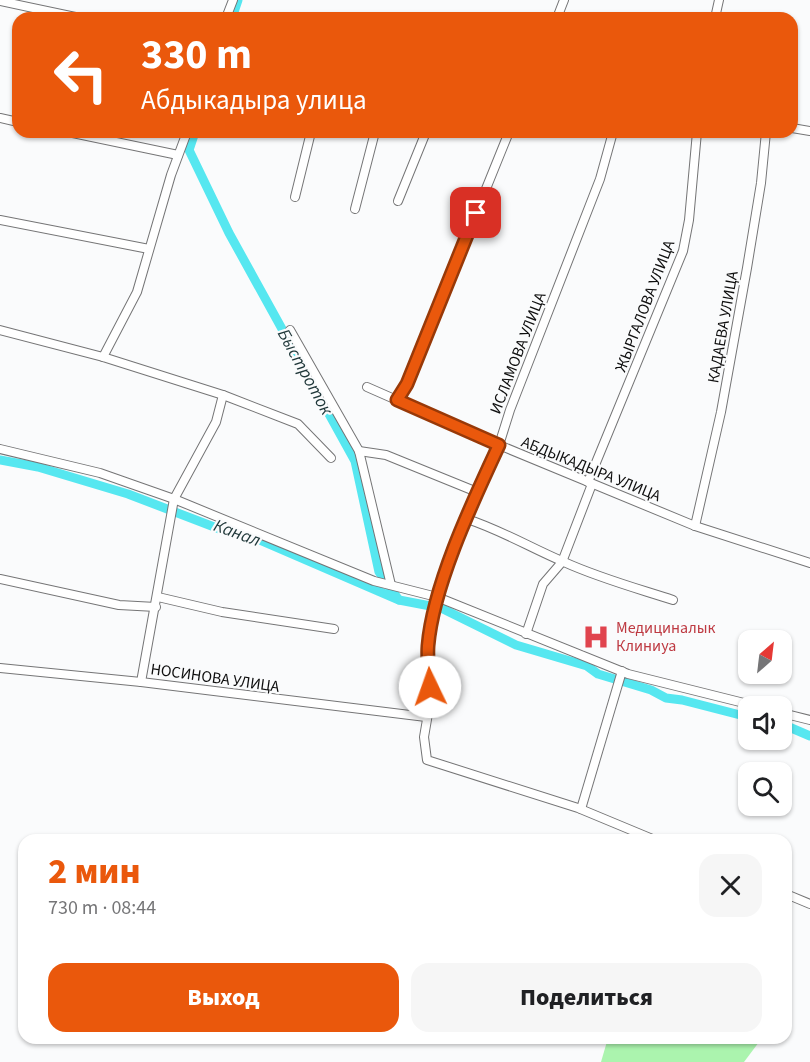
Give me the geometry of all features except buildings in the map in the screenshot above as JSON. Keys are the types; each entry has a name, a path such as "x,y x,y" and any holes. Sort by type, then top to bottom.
{"street":[{"path":"0,1 52,12"},
{"path":"97,138 178,155"},
{"path":"103,357 137,292 185,138"},
{"path":"295,197 310,138"},
{"path":"355,208 373,138"},
{"path":"398,201 424,138"},
{"path":"397,400 407,384 506,138"},
{"name":"ИСЛАМОВА УЛИЦА","path":"581,809 427,759 424,737 430,702 428,646 437,597 477,492 499,445 510,410 600,179 611,138"},
{"name":"ЖЫРГАЛОВА УЛИЦА","path":"526,634 543,585 562,562 590,483 683,251 689,220 696,138"},
{"name":"КАДАЕВА УЛИЦА","path":"695,526 721,412 761,183 765,138"},
{"path":"0,220 149,249"},
{"path":"0,330 103,357 223,395 298,424 331,458"},
{"path":"290,330 359,451 392,585"},
{"name":"АБДЫКАДЫРА УЛИЦА","path":"367,387 499,445 695,526 810,563"},
{"path":"141,682 174,499 216,422 223,395"},
{"path":"0,449 100,473 174,499 392,585 437,597 622,671 738,701"},
{"path":"359,451 386,455 477,492"},
{"path":"467,519 525,542 562,562 673,600"},
{"path":"0,579 119,605 156,607"},
{"path":"158,597 222,612 334,629"},
{"name":"НОСИНОВА УЛИЦА","path":"0,668 141,682 426,717"},
{"path":"622,671 581,809 641,834"},
{"path":"792,716 810,720"},
{"path":"792,896 810,904"}],"green space":[{"path":"606,1044 758,1044 744,1062 601,1062"}],"waterway":[{"path":"234,12 238,0"},
{"name":"Быстроток","path":"193,138 189,150 229,233 355,461 379,572 399,600"},
{"name":"Канал","path":"0,460 38,467 128,494 222,530 260,540 399,600 441,608 516,645 587,666 598,674 651,690 666,698 738,714"},
{"path":"792,728 810,736"}],"place":[{"name":"Медициналык Клиниуа","path":"596,637"}],"route":[{"path":"430,687 428,646 437,597 477,492 499,445 397,400 407,384 476,213"}]}
